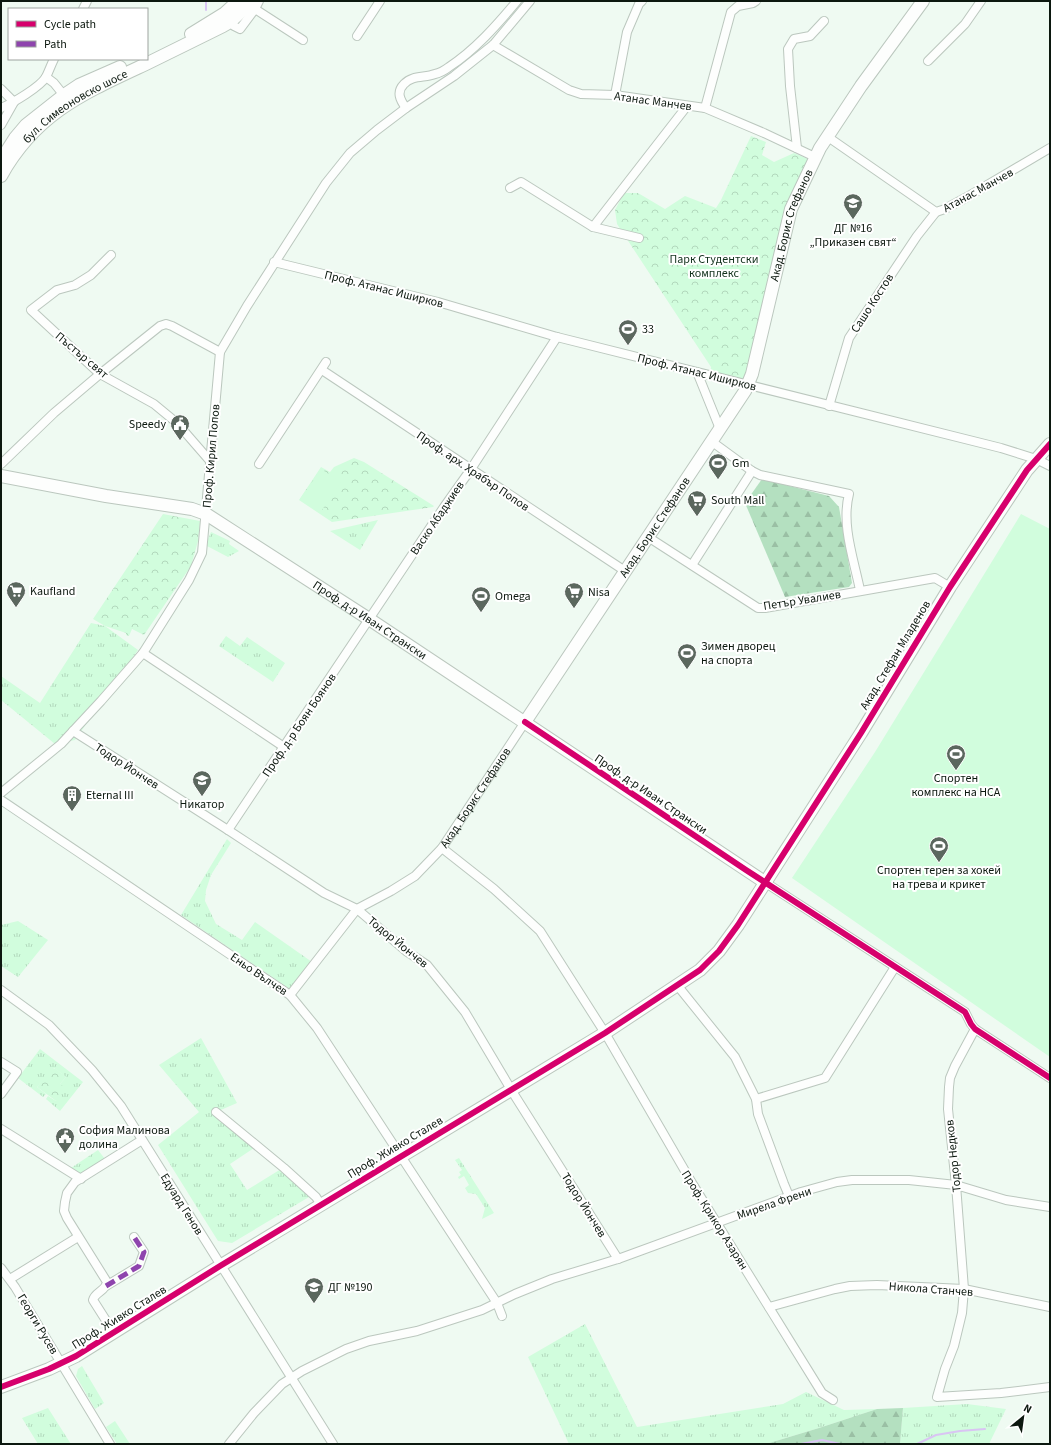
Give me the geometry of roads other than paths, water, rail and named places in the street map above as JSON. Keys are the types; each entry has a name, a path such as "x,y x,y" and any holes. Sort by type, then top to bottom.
{"street":[{"name":"бул. Симеоновско шосе","path":"1,160 14,138 26,125 66,99 96,88 228,17 238,1"},
{"name":"бул. Симеоновско шосе","path":"148,56 260,1"},
{"path":"357,36 380,1"},
{"path":"406,108 399,100 399,92 402,85 413,78 435,74 449,68 496,26 517,1"},
{"name":"Проф. Кирил Попов","path":"1,793 53,752 101,701 143,652 189,580 202,554 220,352 274,262 326,183 350,153 376,130 454,76 493,45 530,1"},
{"path":"615,95 627,32 639,4 642,1"},
{"path":"705,108 731,12 738,6 756,1"},
{"name":"Акад. Борис Стефанов","path":"290,995 357,909 415,876 442,848 742,396 752,374 791,209 815,157 861,86 922,1"},
{"path":"928,61 966,24 981,1"},
{"path":"254,5 303,40"},
{"path":"797,148 790,86 788,49 794,39 810,36 824,22"},
{"name":"Атанас Манчев","path":"493,45 569,90 581,94 615,95 705,108 815,157"},
{"path":"1,108 14,102 46,77 54,60"},
{"name":"бул. Симеоновско шосе","path":"1,176 22,144 79,85 138,60"},
{"path":"46,77 54,83 66,99"},
{"path":"1,89 14,102"},
{"path":"1,124 14,102"},
{"path":"593,227 687,106"},
{"name":"Атанас Манчев","path":"828,137 936,212 956,203 1050,148"},
{"path":"510,188 521,182 593,227 639,238"},
{"name":"Сашо Костов","path":"829,406 849,338 917,236 936,212"},
{"name":"Пъстър свят","path":"111,255 91,275 75,285 58,290 31,310 100,374 154,404 177,423 210,461"},
{"name":"Проф. Атанас Иширков","path":"274,262 438,302 557,337 1001,448 1036,458 1050,466"},
{"path":"1,464 54,413 154,329 166,324 172,326 220,352"},
{"name":"Васко Абаджиев","path":"369,619 471,469 557,337"},
{"path":"259,464 326,362"},
{"name":"Проф. арх. Храбър Попов","path":"322,370 625,571"},
{"path":"697,372 720,429"},
{"path":"711,441 752,471 760,475 849,494 846,504 849,536 860,590"},
{"name":"Акад. Стефан Младенов","path":"766,883 795,834 861,733 950,587 1027,470 1036,458 1050,444"},
{"path":"692,565 752,471"},
{"name":"Проф. д-р Иван Странски","path":"1,476 106,496 192,509 206,514 369,619 766,883"},
{"name":"Петър Увалиев","path":"648,537 758,608 935,578 950,587"},
{"name":"Проф. д-р Боян Боянов","path":"228,830 369,619"},
{"path":"143,652 284,747"},
{"name":"Тодор Йончев","path":"73,731 324,893 357,909 406,951 427,964 465,1012 511,1090 618,1259"},
{"name":"Еньо Вълчев","path":"1,800 290,995 317,1028 402,1156 497,1303 502,1316"},
{"name":"Проф. Крикор Азарян","path":"442,848 494,889 540,931 605,1033 716,1223 822,1392 833,1400"},
{"path":"766,883 965,1012 971,1024 976,1029 1050,1078"},
{"name":"Проф. Живко Сталев","path":"1,1387 49,1370 76,1356 220,1266 605,1033 700,970 719,951 766,883"},
{"path":"756,1099 825,1078 895,967"},
{"path":"677,985 735,1057 756,1099 758,1114 784,1184 790,1196"},
{"name":"Едуард Генов","path":"1,990 49,1026 82,1059 121,1106 333,1444"},
{"name":"Тодор Недков","path":"976,1029 955,1066 950,1078 949,1087 948,1109 956,1185 964,1289 959,1326 954,1346 944,1369 937,1398 1001,1393 1050,1387"},
{"path":"1,1062 16,1072 1,1094"},
{"path":"216,1112 284,1168 316,1197 321,1205"},
{"path":"1,1129 80,1179"},
{"path":"106,1286 107,1282 78,1237 64,1211 67,1193 75,1182 142,1140"},
{"name":"Мирела Френи","path":"291,1377 329,1356 368,1341 418,1331 482,1310 515,1294 552,1279 618,1259 790,1196 837,1182 852,1180 909,1180 956,1185 1006,1200 1050,1207"},
{"path":"10,1279 78,1237"},
{"path":"114,1333 93,1300 94,1296 106,1286 139,1266 144,1252 134,1237"},
{"name":"Георги Русев","path":"1,1268 10,1279 110,1444"},
{"name":"Никола Станчев","path":"769,1307 835,1289 850,1286 877,1285 964,1289 1050,1307"},
{"path":"229,1444 254,1413 282,1384 291,1377"}],"waterway":[{"path":"206,1 206,10"},
{"path":"917,1444 936,1435 985,1429"},
{"path":"801,1444 822,1440 840,1444"}],"place":[{"name":"ДГ №16 „Приказен свят“","path":"853,220"},
{"name":"33","path":"628,346"},
{"name":"Speedy","path":"180,441"},
{"name":"Gm","path":"718,480"},
{"name":"South Mall","path":"697,517"},
{"name":"Kaufland","path":"16,608"},
{"name":"Nisa","path":"574,609"},
{"name":"Omega","path":"481,613"},
{"name":"Зимен дворец на спорта","path":"687,670"},
{"name":"Спортен комплекс на НСА","path":"956,771"},
{"name":"Никатор","path":"202,797"},
{"name":"Eternal III","path":"72,812"},
{"name":"Спортен терен за хокей на трева и крикет","path":"939,863"},
{"name":"София Малинова долина","path":"65,1154"},
{"name":"ДГ №190","path":"314,1304"}],"park label":[{"name":"Парк Студентски комплекс","path":"714,266"}]}
